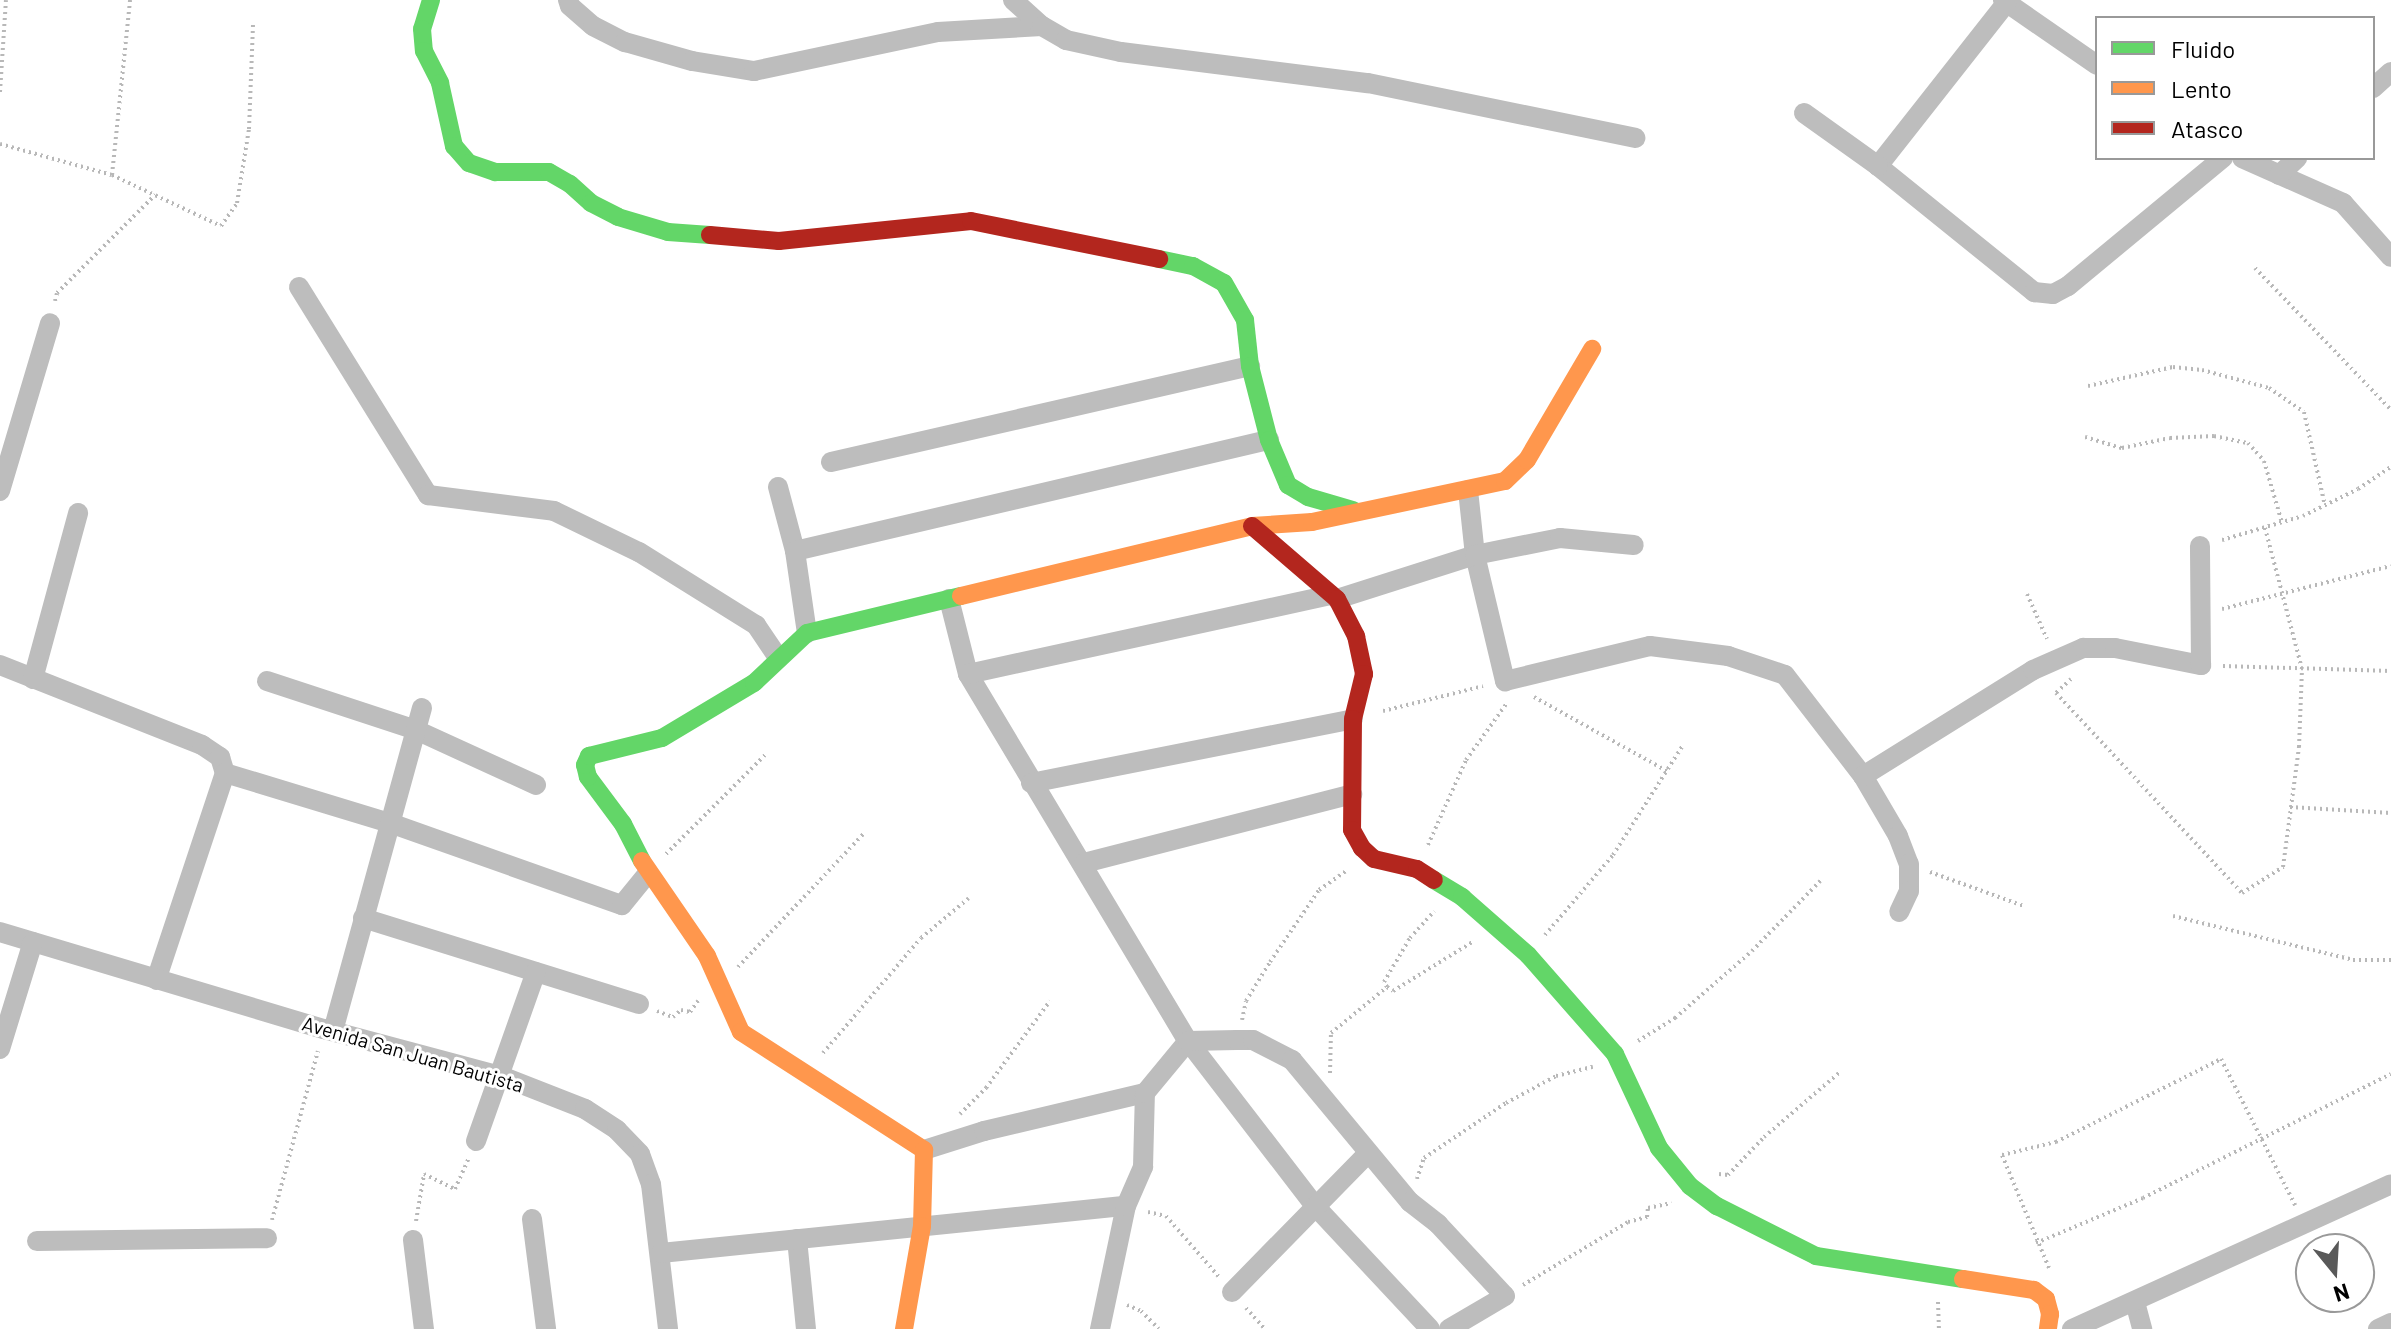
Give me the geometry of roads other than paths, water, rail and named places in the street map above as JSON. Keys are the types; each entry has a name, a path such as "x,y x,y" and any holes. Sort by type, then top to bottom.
{"street":[{"path":"431,0 422,29 424,51 440,83 454,146 469,163 495,172 549,172 591,203 618,217 668,232 779,241 971,221 1193,266 1224,283 1245,320 1250,366 1269,440 1288,485 1308,497 1358,511"},
{"path":"568,0 570,6 593,26 625,42 692,61 754,71 938,32 1042,26"},
{"path":"1013,0 1042,26 1066,40 1121,52 1368,83 1635,138"},
{"path":"1878,166 2005,1 2095,64"},
{"path":"2375,86 2391,73"},
{"path":"1804,113 1878,166 2034,292 2053,294 2068,286 2221,160"},
{"path":"2246,160 2343,203 2391,257"},
{"path":"2279,175 2295,160"},
{"path":"299,287 428,495 554,511 639,552 756,625 778,658"},
{"path":"0,491 44,353 50,323"},
{"path":"924,1150 741,1032 707,956 648,873 623,824 588,777 585,765 589,756 662,738 754,683 807,633 1252,526 1312,522 1505,481 1527,460 1592,349"},
{"path":"831,462 1250,366"},
{"path":"795,551 1269,440"},
{"path":"778,487 795,551 807,633"},
{"path":"1468,490 1475,555 1511,684 1650,646 1728,656 1785,675 1863,776 1898,836 1909,864 1909,891 1899,912"},
{"path":"33,679 78,513"},
{"path":"1252,526 1334,597 1356,636 1364,674 1353,719 1352,830 1362,848 1374,859 1417,869 1452,891 1528,955 1615,1054 1659,1148 1694,1189 1717,1206 1816,1256 2034,1290 2046,1299 2050,1314 2048,1329"},
{"path":"968,674 1334,597 1475,555 1560,538 1634,545"},
{"path":"1863,776 2033,670 2083,648 2115,648 2201,665 2200,546"},
{"path":"949,599 968,674 1188,1041 1315,1206 1430,1329"},
{"path":"1,668 202,745 220,757 225,773 156,980"},
{"path":"267,681 416,730 536,785"},
{"path":"328,1030 422,708"},
{"path":"1031,783 1353,719"},
{"path":"225,773 390,823 622,905 648,873"},
{"path":"1084,863 1352,794"},
{"path":"363,918 639,1004"},
{"name":"Avenida San Juan Bautista","path":"0,932 328,1030 501,1076 585,1109 617,1130 640,1154 651,1184 668,1329"},
{"path":"0,1049 33,942"},
{"path":"476,1141 536,972"},
{"path":"924,1150 984,1131 1145,1093 1188,1041 1253,1040 1292,1060 1322,1092 1410,1202 1438,1224 1505,1296 1449,1329"},
{"path":"1100,1329 1126,1206 1143,1167 1145,1093"},
{"path":"904,1329 922,1226 924,1150"},
{"path":"1232,1292 1368,1153"},
{"path":"2072,1329 2391,1184"},
{"path":"661,1253 1126,1206"},
{"path":"532,1219 546,1329"},
{"path":"37,1241 267,1238"},
{"path":"797,1239 806,1329"},
{"path":"413,1240 424,1329"},
{"path":"2135,1302 2142,1329"},
{"path":"2378,1329 2391,1323"}]}
